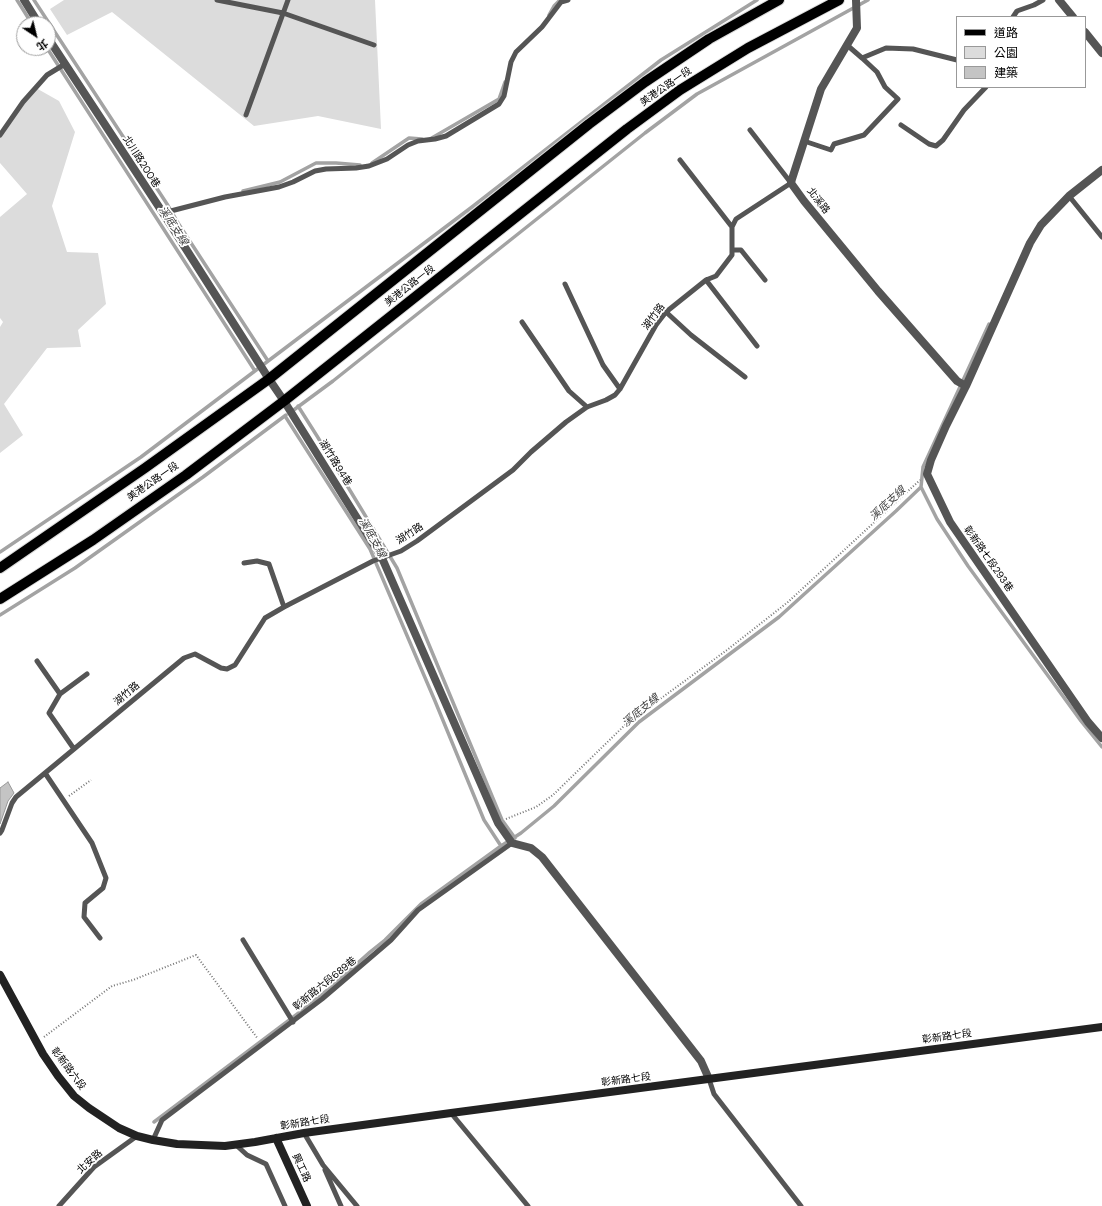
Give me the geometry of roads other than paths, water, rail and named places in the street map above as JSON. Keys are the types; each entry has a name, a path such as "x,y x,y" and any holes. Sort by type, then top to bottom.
{"main road":[{"name":"美港公路一段","path":"0,568 145,468 269,379 645,82 709,39 778,0"},
{"name":"美港公路一段","path":"0,599 92,540 167,488 284,401 603,148 680,90 748,48 839,0"}],"street":[{"path":"24,0 34,16"},
{"path":"792,183 821,89 857,28 856,0"},
{"path":"1059,0 1072,16"},
{"path":"1086,33 1102,53"},
{"name":"北川路200巷","path":"56,50 163,213 269,379"},
{"path":"966,386 1030,243 1042,225 1069,196 1102,170"},
{"name":"北溪路","path":"792,183 804,201 878,291 957,381 966,386"},
{"name":"湖竹路94巷","path":"269,379 382,558 498,823 512,843"},
{"name":"彰新路七段293巷","path":"966,386 946,426 931,460 927,474 950,522 1088,722 1102,738"},
{"path":"512,843 531,848 542,856 701,1061 709,1079"},
{"name":"彰新路六段","path":"0,975 37,1043 58,1076 74,1096 113,1124 137,1136 153,1140"},
{"name":"彰新路七段","path":"153,1140 177,1144 225,1146 304,1133 451,1113 1102,1027"},
{"name":"興工路","path":"276,1138 307,1206"}],"lane":[{"path":"217,0 283,13 374,45"},
{"path":"246,115 288,0"},
{"path":"163,213 226,197 279,187 315,171 369,166 387,159 408,145 418,141 446,136 499,104 504,96 511,62 516,52 542,27 561,2 568,0"},
{"path":"1014,16 1017,11 1043,0"},
{"path":"804,141 831,150 834,144 864,135 898,99 884,87 877,72 847,45"},
{"path":"862,58 886,48 913,49 956,60"},
{"path":"0,135 23,102 47,74 65,64"},
{"path":"901,125 929,144 936,146 943,140 964,110 985,88"},
{"path":"750,130 792,183 736,219 732,227 733,250 741,250 765,280"},
{"path":"680,160 732,227"},
{"path":"1069,196 1102,237"},
{"name":"湖竹路","path":"0,833 12,803 16,797 184,658 195,654 220,668 227,669 235,665 265,618 373,561 401,551 417,541 513,470 531,452 566,422 587,407 606,400 615,394 620,389 656,325 666,312 706,280 716,276 732,255 733,250"},
{"path":"706,280 757,346"},
{"path":"564,284 603,365 620,389"},
{"path":"666,312 691,335 745,377"},
{"path":"522,322 569,391 587,407"},
{"path":"244,563 257,561 269,564 284,607"},
{"path":"37,661 60,694"},
{"path":"74,749 50,714 60,694 87,674"},
{"path":"45,774 92,843 106,878 103,888 85,903 84,917 100,938"},
{"name":"彰新路六段689巷","path":"153,1140 162,1120 293,1022 391,940 418,910 512,843"},
{"path":"243,940 293,1022"},
{"path":"709,1079 714,1094 801,1206"},
{"path":"451,1113 528,1206"},
{"path":"304,1133 323,1165 341,1206"},
{"name":"北安路","path":"59,1206 94,1167 137,1136"},
{"path":"235,1144 247,1155 266,1164 285,1206"},
{"path":"323,1165 357,1206"}],"waterway":[{"path":"17,0 27,16"},
{"path":"34,0 268,361"},
{"path":"0,552 141,457 472,207 661,60 757,0"},
{"path":"291,412 333,381 645,133 697,94 868,0"},
{"path":"549,15 559,1"},
{"name":"溪底支線","path":"52,56 255,371"},
{"path":"430,139 499,99 505,82"},
{"path":"372,163 409,138 422,139"},
{"path":"243,191 280,182 316,163 360,165"},
{"path":"921,487 923,467 989,324"},
{"path":"298,406 397,568 502,820 515,838"},
{"path":"0,615 75,568 203,477 286,415"},
{"name":"溪底支線","path":"285,416 370,549 484,820 501,846 521,833 554,806 639,722 779,617 921,487 937,519 968,566 1081,721 1102,747"},
{"path":"154,1122 300,1012 385,940 421,904 501,846"}]}
